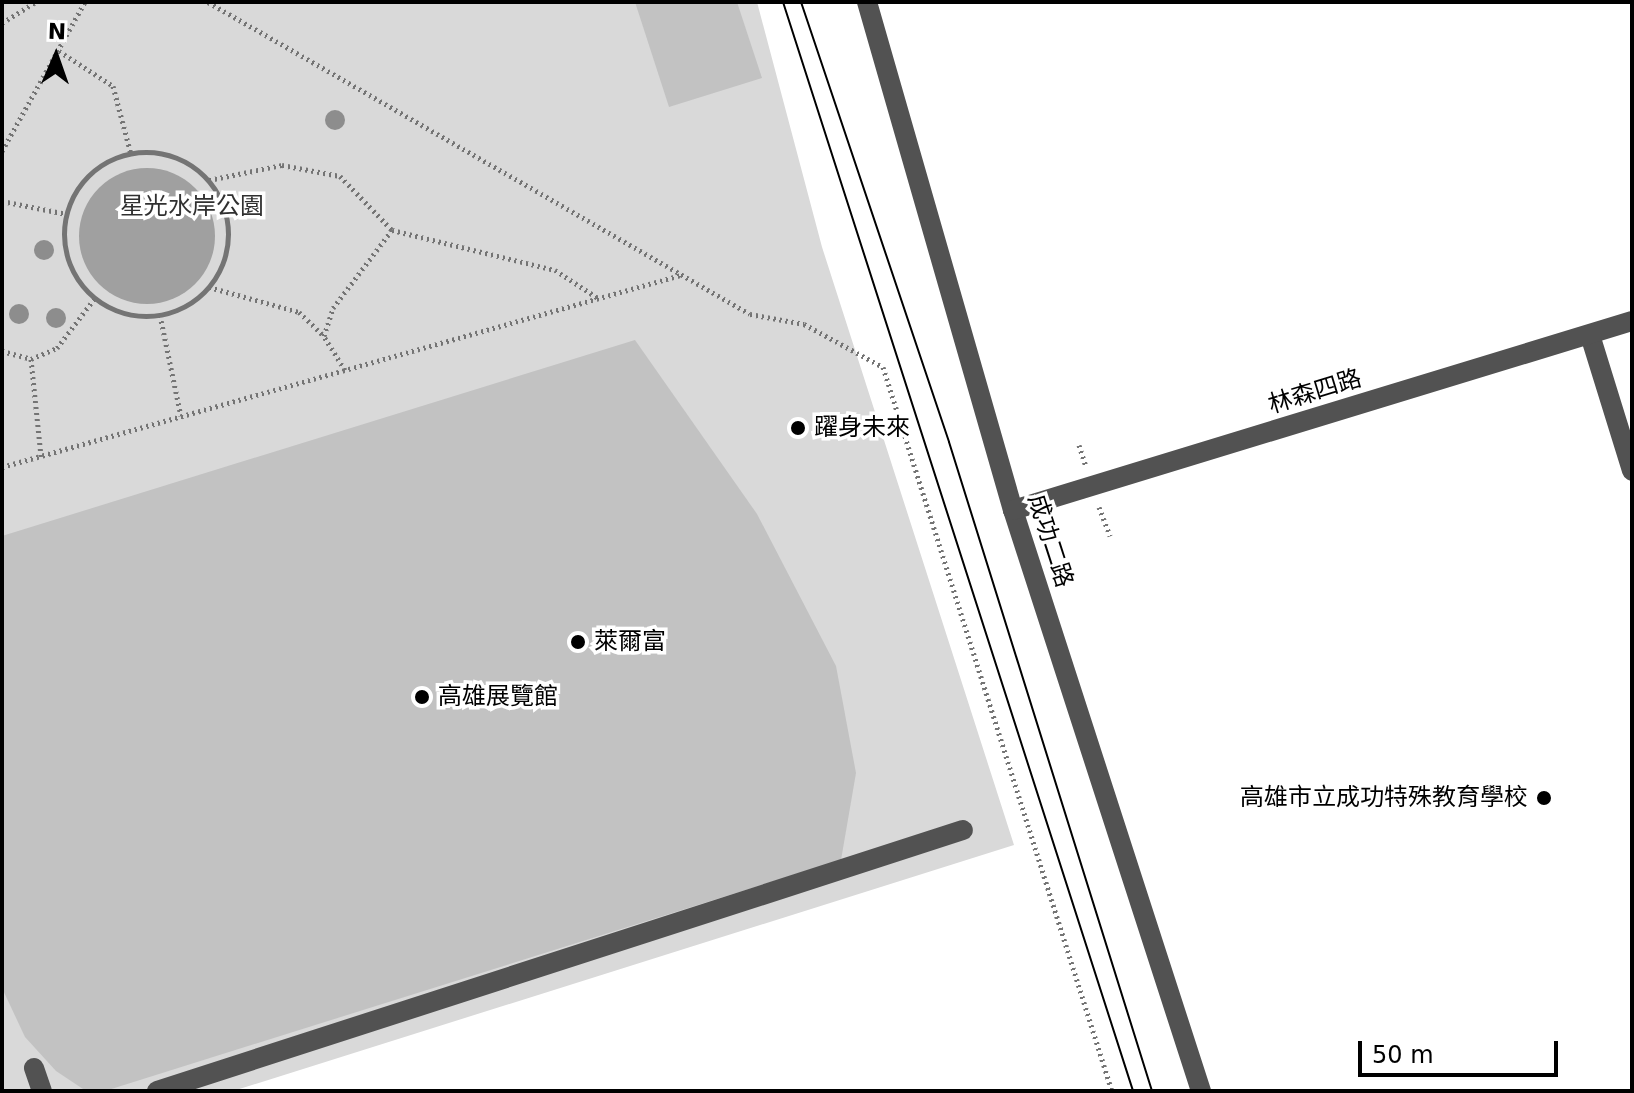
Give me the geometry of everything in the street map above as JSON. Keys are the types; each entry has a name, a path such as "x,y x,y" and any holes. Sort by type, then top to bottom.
{"street":[{"name":"成功二路","path":"867,2 1013,510 1201,1091"},
{"name":"林森四路","path":"1013,510 1632,321"},
{"path":"1590,335 1632,471"},
{"path":"157,1091 963,830"},
{"path":"34,1068 42,1091"}],"path":[{"path":"2,23 35,2"},
{"path":"2,151 85,2"},
{"path":"208,2 750,314 804,324 883,367 1112,1091"},
{"path":"58,50 113,86 131,154"},
{"path":"131,154 172,155 208,180 228,216 229,244 209,287 160,315 134,316 95,298 73,273 67,214 92,172 131,154"},
{"path":"208,180 282,165 340,176 392,230 555,270 598,298"},
{"path":"2,201 67,214"},
{"path":"324,336 333,308 392,230"},
{"path":"2,467 682,274"},
{"path":"209,287 299,312 324,336 345,370"},
{"path":"2,351 31,359 57,348 95,298"},
{"path":"160,315 181,416"},
{"path":"31,359 41,456"}],"green space":[{"name":"星光水岸公園","path":"2,2 757,2 822,247 1014,845 233,1091 2,1091"}],"shaded area":[{"path":"147,168 173,173 195,188 210,210 215,236 210,262 195,284 173,299 147,304 121,299 99,284 84,262 79,236 84,210 99,188 121,173"}],"building":[{"path":"635,2 737,2 762,78 669,107"},
{"name":"高雄展覽館","path":"635,340 757,514 836,666 856,773 841,860 105,1091 86,1091 56,1071 25,1037 2,988 2,536"}],"tram line":[{"path":"783,2 1133,1091"},
{"path":"801,2 949,442 1152,1091"}],"place":[{"name":"躍身未來","path":"798,428"},
{"name":"萊爾富","path":"578,642"},
{"name":"高雄展覽館","path":"422,697"},
{"name":"高雄市立成功特殊教育學校","path":"1544,798"}]}
